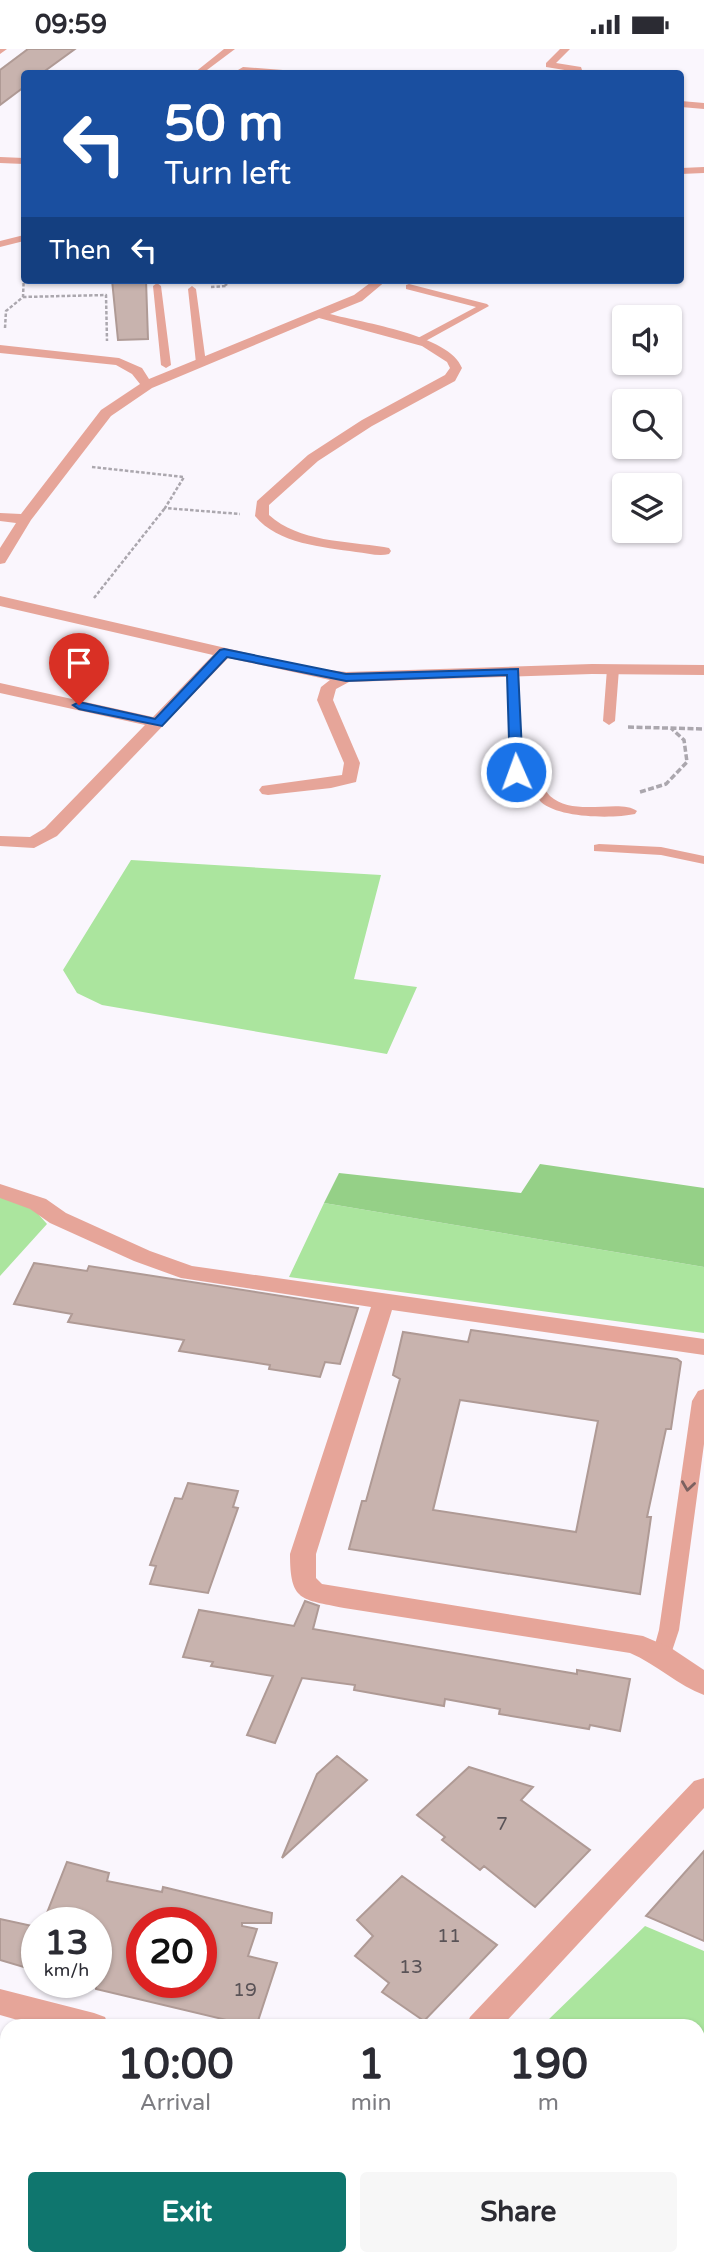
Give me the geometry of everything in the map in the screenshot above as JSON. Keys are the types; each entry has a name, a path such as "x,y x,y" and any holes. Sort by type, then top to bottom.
{"street":[{"path":"565,49 549,65 578,70"},
{"path":"207,70 235,60 272,70"},
{"path":"684,104 704,106"},
{"path":"0,160 21,161"},
{"path":"684,170 704,170"},
{"path":"0,244 21,239"},
{"path":"0,560 25,519 106,413 147,385 320,315 358,297 376,284"},
{"path":"320,315 419,341 453,359 456,368 450,378 367,423 313,459 262,503 262,516 269,525 289,535 384,551"},
{"path":"2,349 166,365 201,363"},
{"path":"113,361 137,371 147,385"},
{"path":"0,517 25,519"},
{"path":"0,601 224,653 346,677 613,669 704,670"},
{"path":"0,841 34,843 51,832 224,653"},
{"path":"268,790 331,783 350,778 352,763 325,700 330,687 346,677"},
{"path":"0,688 158,723"},
{"path":"0,1191 38,1204 58,1219 142,1256 189,1273 704,1347"},
{"path":"384,1300 303,1554 303,1581 314,1592 344,1598 634,1643 662,1655 704,1684"},
{"path":"488,2019 704,1789"},
{"path":"0,2002 64,2019"}],"lane":[{"path":"157,286 166,365"},
{"path":"409,287 484,306 419,341"},
{"path":"192,289 201,363"},
{"path":"609,721 613,669"},
{"path":"513,672 516,772 532,774 547,799 561,806 585,810 630,811"},
{"path":"599,848 661,851 704,860"},
{"path":"662,1655 669,1630 681,1531 704,1395"}],"path":[{"path":"23,297 24,284"},
{"path":"2,349 6,311 23,297 106,295 113,361"},
{"path":"66,464 184,477 165,508 78,619"},
{"path":"165,508 262,516"},
{"path":"609,721 621,727 704,729"},
{"path":"628,793 666,784 687,762 684,740 671,728"}],"green space":[{"path":"131,860 381,875 354,979 417,987 387,1054 102,1005 77,993 63,970"},
{"path":"540,1164 704,1188 704,1267 324,1203 339,1173 521,1193"},
{"path":"0,1197 31,1206 47,1224 0,1276"},
{"path":"324,1203 704,1267 704,1333 289,1277"},
{"path":"645,1926 704,1951 704,2019 549,2019"}],"building":[{"path":"28,49 75,49 46,70 21,70 21,89 0,105 0,70"},
{"path":"112,284 146,284 148,339 118,340"},
{"path":"34,1263 87,1271 89,1266 358,1308 340,1364 325,1362 320,1377 269,1369 270,1365 179,1351 184,1340 68,1322 72,1314 14,1304"},
{"path":"471,1330 677,1359 681,1362 671,1429 666,1429 647,1517 651,1517 640,1594 349,1549 362,1501 366,1501 400,1379 393,1375 403,1332 468,1342","holes":["460,1400 598,1421 576,1532 433,1510"]},
{"path":"188,1483 238,1491 233,1507 238,1508 208,1593 150,1584 156,1566 150,1565 175,1498 182,1499"},
{"path":"305,1601 319,1606 313,1629 577,1674 577,1670 630,1679 620,1731 590,1725 589,1729 499,1714 500,1709 445,1699 444,1706 354,1690 355,1685 302,1678 275,1743 247,1735 273,1676 211,1666 213,1662 183,1657 199,1610 294,1626"},
{"path":"337,1756 367,1780 282,1858 317,1774"},
{"path":"469,1767 533,1787 521,1800 590,1850 535,1907 484,1866 480,1870 442,1840 445,1837 417,1815"},
{"path":"704,1851 704,1941 646,1916"},
{"path":"67,1862 109,1873 107,1881 162,1892 163,1887 272,1913 271,1923 242,1923 242,1926 257,1929 248,1956 277,1963 259,2019 222,2019 134,1998 217,1998 217,1907 126,1907 126,1996 112,1993 112,1907 49,1907"},
{"path":"402,1876 497,1945 426,2019 421,2019 382,1992 389,1983 355,1956 373,1936 357,1920"},
{"path":"0,1919 21,1924 21,1966 0,1960"}],"route":[{"path":"79,705 158,723 224,653 313,673 346,677 513,672 516,772"}]}
